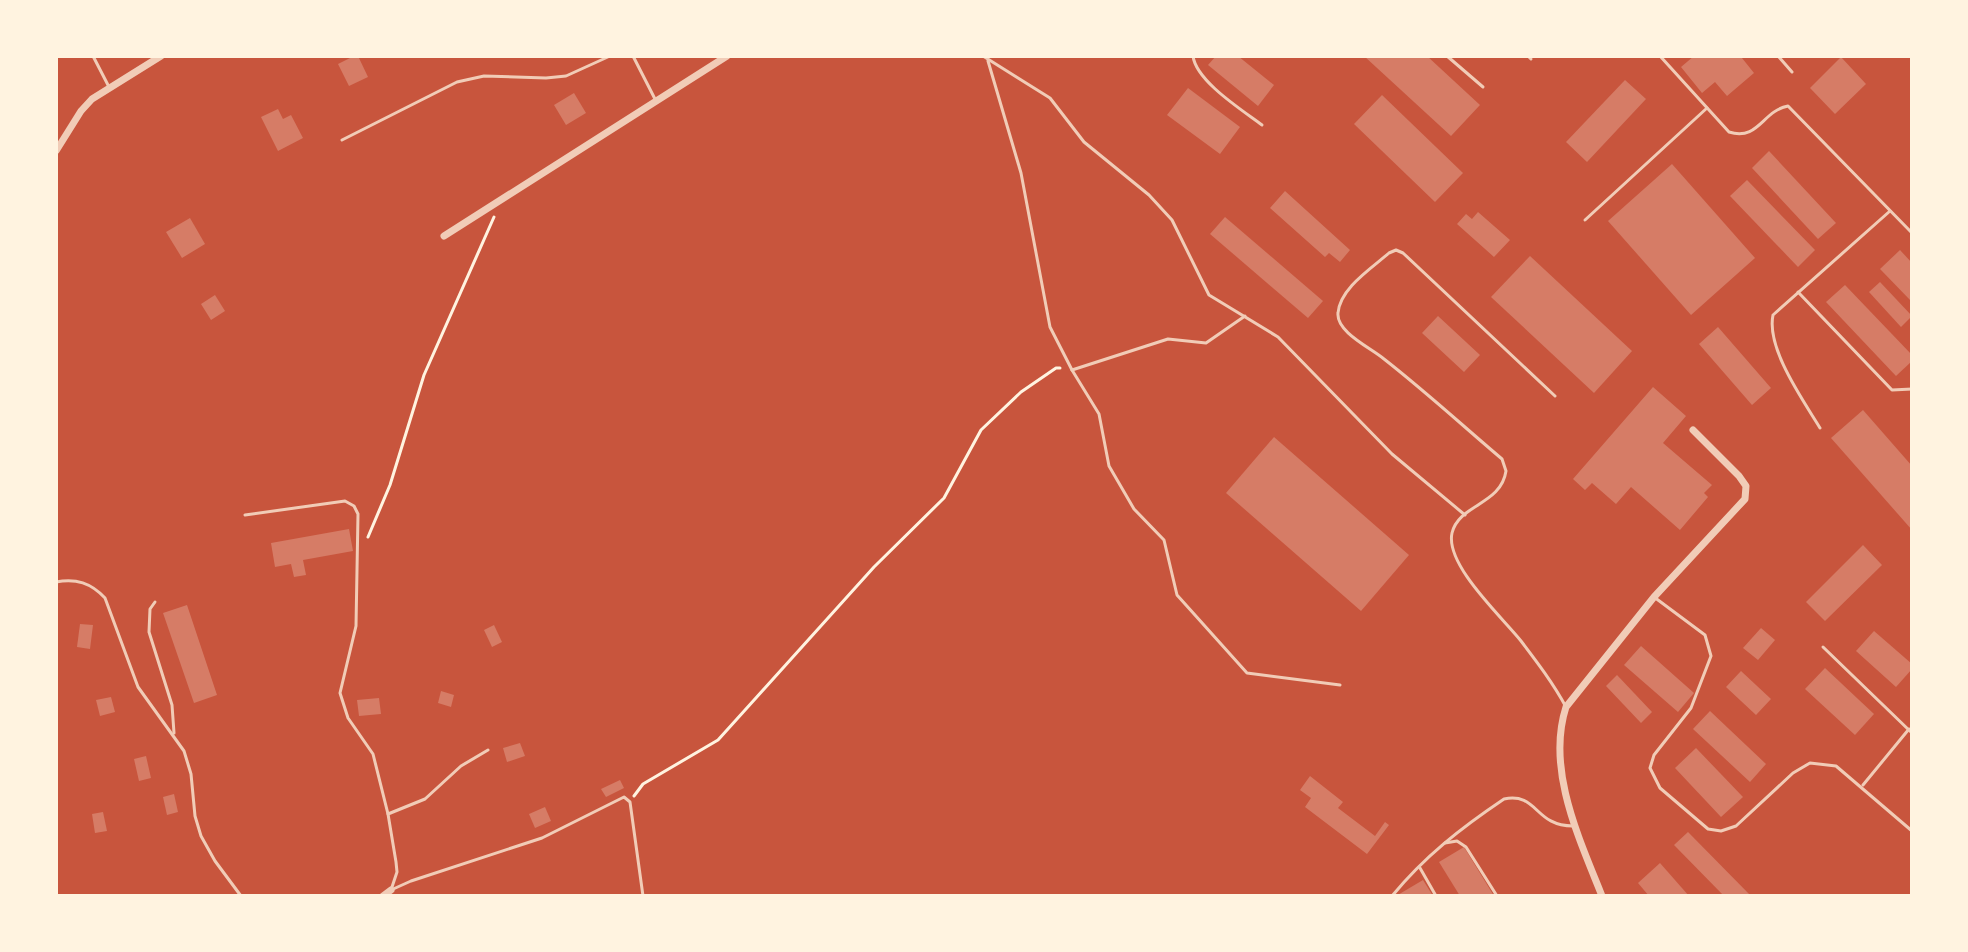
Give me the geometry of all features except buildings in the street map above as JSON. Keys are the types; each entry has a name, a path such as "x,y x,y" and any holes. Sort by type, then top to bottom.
{"street":[{"path":"56,151 81,111 109,87 161,56"},
{"path":"444,236 727,56"},
{"path":"1602,896 1573,826 1562,771 1559,728 1566,707 1654,597 1745,499 1746,486 1739,476 1693,430"},
{"path":"383,896 391,890"}],"lane":[{"path":"93,56 109,87"},
{"path":"342,140 457,82 497,75 566,76 610,56"},
{"path":"635,56 656,101"},
{"path":"983,56 1050,98 1084,142 1149,195 1172,220 1209,295 1278,337 1392,454 1465,515"},
{"path":"1193,56 1194,63 1208,82 1262,125"},
{"path":"1447,56 1483,87"},
{"path":"1778,56 1792,72"},
{"path":"1663,57 1729,132 1741,135 1752,132 1778,108 1788,106 1912,233"},
{"path":"988,59 1021,173 1050,327 1099,414 1109,466 1134,509 1164,540 1177,595 1247,673 1340,685"},
{"path":"1585,220 1707,108"},
{"path":"1820,428 1793,383 1772,333 1773,315 1890,211"},
{"path":"1555,396 1403,253 1396,250 1389,253 1343,298 1338,321 1344,328 1502,459 1506,471 1499,491 1456,523 1451,537 1456,556 1475,587 1518,638 1566,707"},
{"path":"1798,292 1892,390 1912,389"},
{"path":"1072,370 1168,339 1206,343 1245,316"},
{"path":"245,515 345,501 354,506 358,514 356,626 340,693 348,718 373,754 388,814 397,872 391,890"},
{"path":"56,582 77,581 95,587 105,598 138,687 184,751 201,836 241,896"},
{"path":"1654,597 1705,635 1711,656 1691,708 1654,755 1650,768 1660,788 1708,829 1721,831 1736,826 1793,773 1810,763 1836,766 1912,831"},
{"path":"155,602 150,609 149,632 172,705 174,733"},
{"path":"1823,647 1910,731 1862,786"},
{"path":"388,814 425,799 461,766 488,750"},
{"path":"1392,896 1431,852 1504,799 1517,796 1557,826 1573,826"},
{"path":"391,890 542,838 621,797 630,802 643,896"},
{"path":"1441,844 1457,841 1466,847 1497,896"},
{"path":"1420,868 1436,896"}],"path":[{"path":"368,537 390,485 424,375 501,200"},
{"path":"630,802 643,784 718,740 874,567 944,498 981,430 1021,392 1056,368 1072,370"}]}
